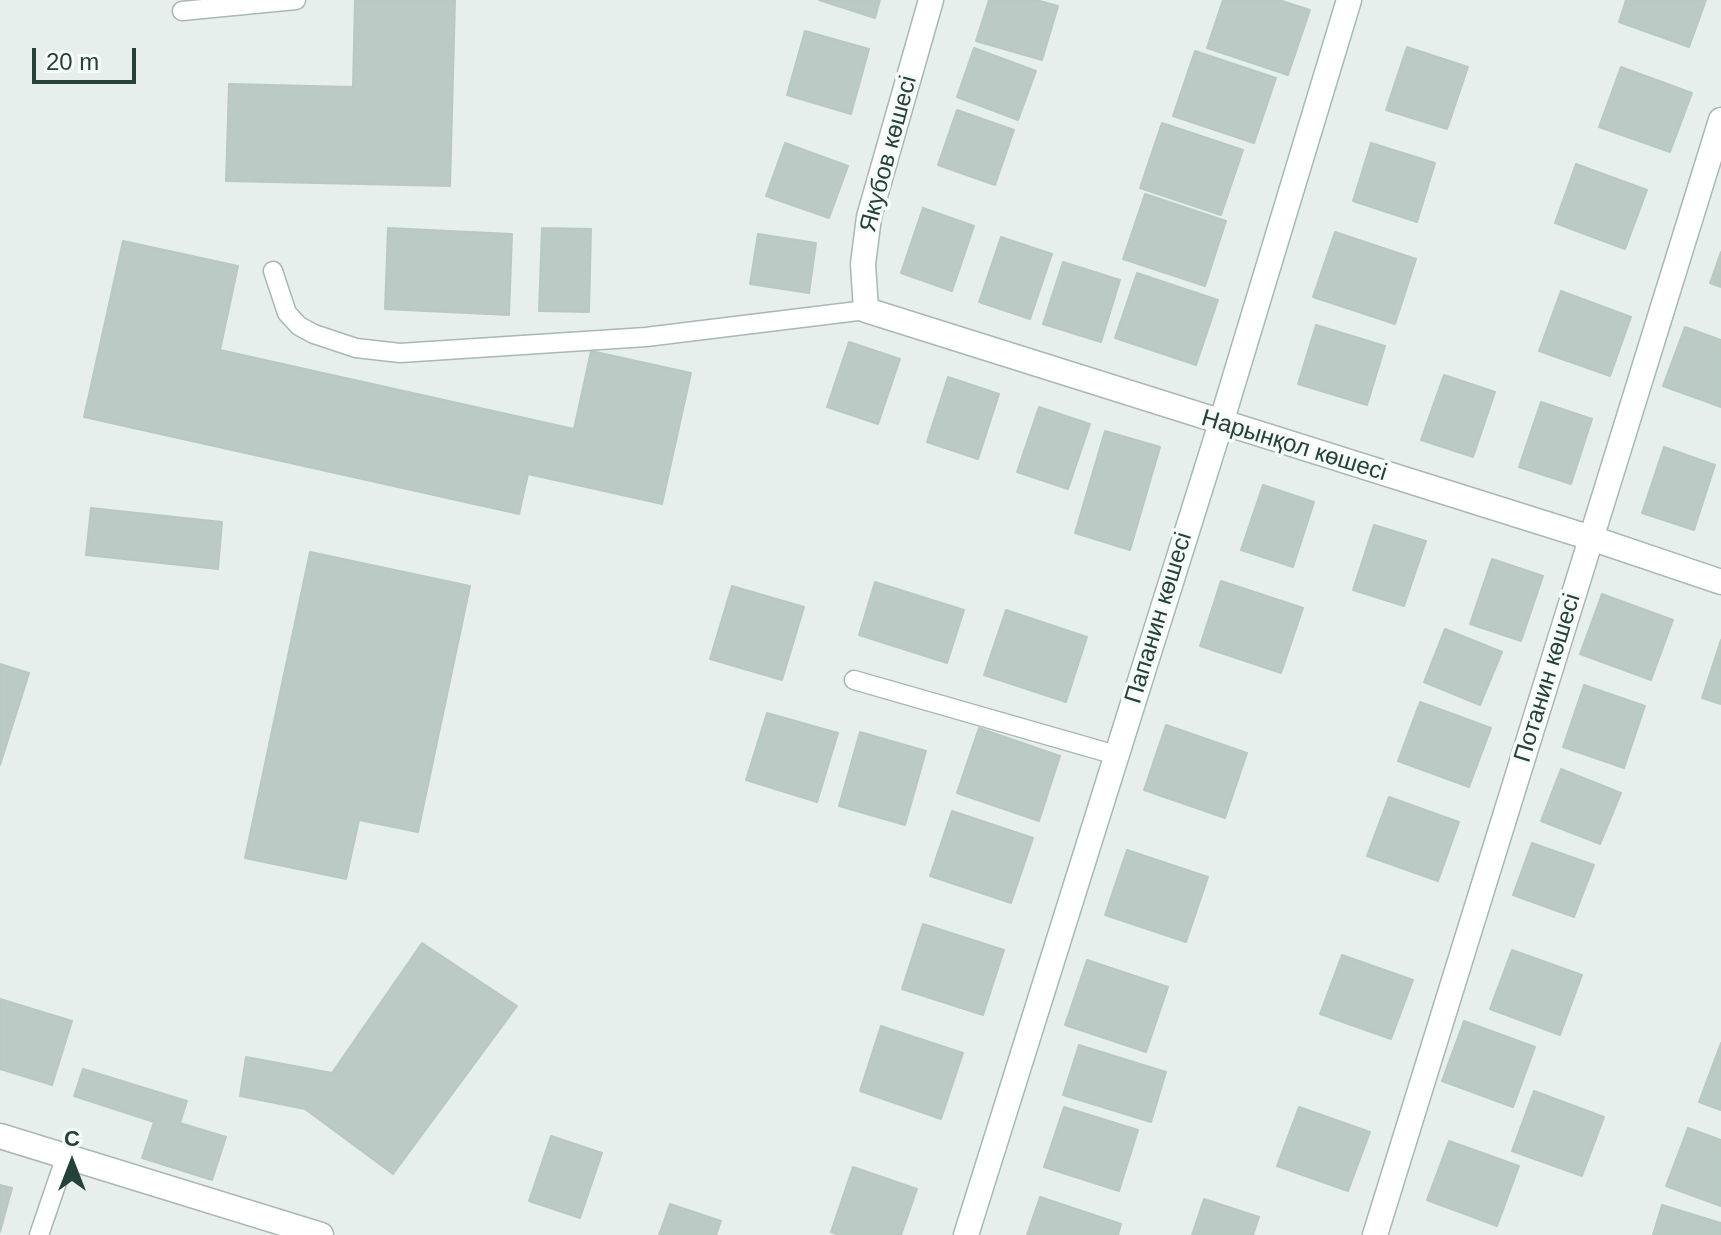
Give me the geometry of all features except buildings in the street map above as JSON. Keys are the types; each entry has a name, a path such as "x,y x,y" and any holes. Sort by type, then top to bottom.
{"street":[{"name":"Якубов көшесі","path":"866,310 863,264 869,217 931,0"},
{"name":"Папанин көшесі","path":"966,1235 1221,423 1349,0"},
{"name":"Потанин көшесі","path":"1375,1235 1721,120"},
{"name":"Нарынқол көшесі","path":"866,310 1591,538 1721,582"},
{"path":"0,1136 321,1235"}],"lane":[{"path":"182,11 296,0"},
{"path":"273,271 287,313 299,326 356,348 400,353 646,337 866,310"},
{"path":"854,680 1116,755"},
{"path":"39,1235 66,1156"}]}
